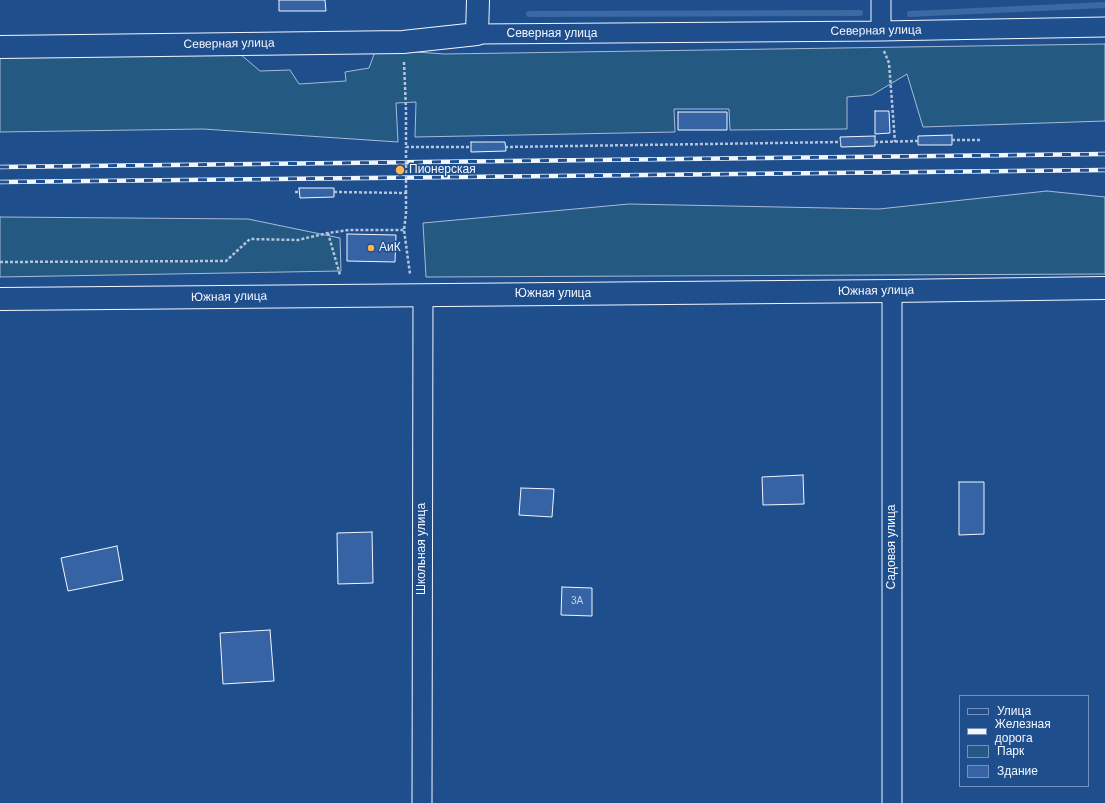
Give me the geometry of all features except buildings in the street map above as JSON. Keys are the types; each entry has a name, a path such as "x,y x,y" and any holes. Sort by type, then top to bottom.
{"street":[{"path":"477,34 478,0"},
{"path":"880,31 881,0"},
{"name":"Северная улица","path":"0,47 403,42 477,34 880,31 1105,27"},
{"name":"Южная улица","path":"0,299 1105,288"},
{"name":"Садовая улица","path":"892,291 892,803"},
{"name":"Школьная улица","path":"422,803 423,295"}],"path":[{"path":"880,31 880,42 889,63 895,142"},
{"path":"403,42 406,110 406,214 404,230 410,275 423,295"},
{"path":"952,140 982,140"},
{"path":"875,142 918,141"},
{"path":"506,147 841,142"},
{"path":"406,147 471,147"},
{"path":"295,192 300,192"},
{"path":"334,192 406,193"},
{"path":"0,262 226,261 250,239 298,240 349,230 404,230"},
{"path":"328,233 346,296"}],"green space":[{"path":"1105,44 1105,121 923,127 907,74 872,95 847,97 847,129 730,130 729,109 674,109 675,132 415,137 416,102 396,103 398,142 203,129 0,132 0,54 240,54 260,71 290,70 299,84 346,81 345,72 369,68 376,49 444,54"},
{"path":"1047,191 1105,197 1105,274 426,277 423,223 629,204 879,209"},
{"path":"0,217 248,219 340,238 341,271 0,277"}],"waterway":[{"path":"910,14 1105,5"},
{"path":"529,14 860,13"}],"railway":[{"path":"0,167 1105,154"},
{"path":"0,182 1105,170"}],"place":[{"name":"Пионерская","path":"400,170"},
{"name":"АиК","path":"371,248"}]}
